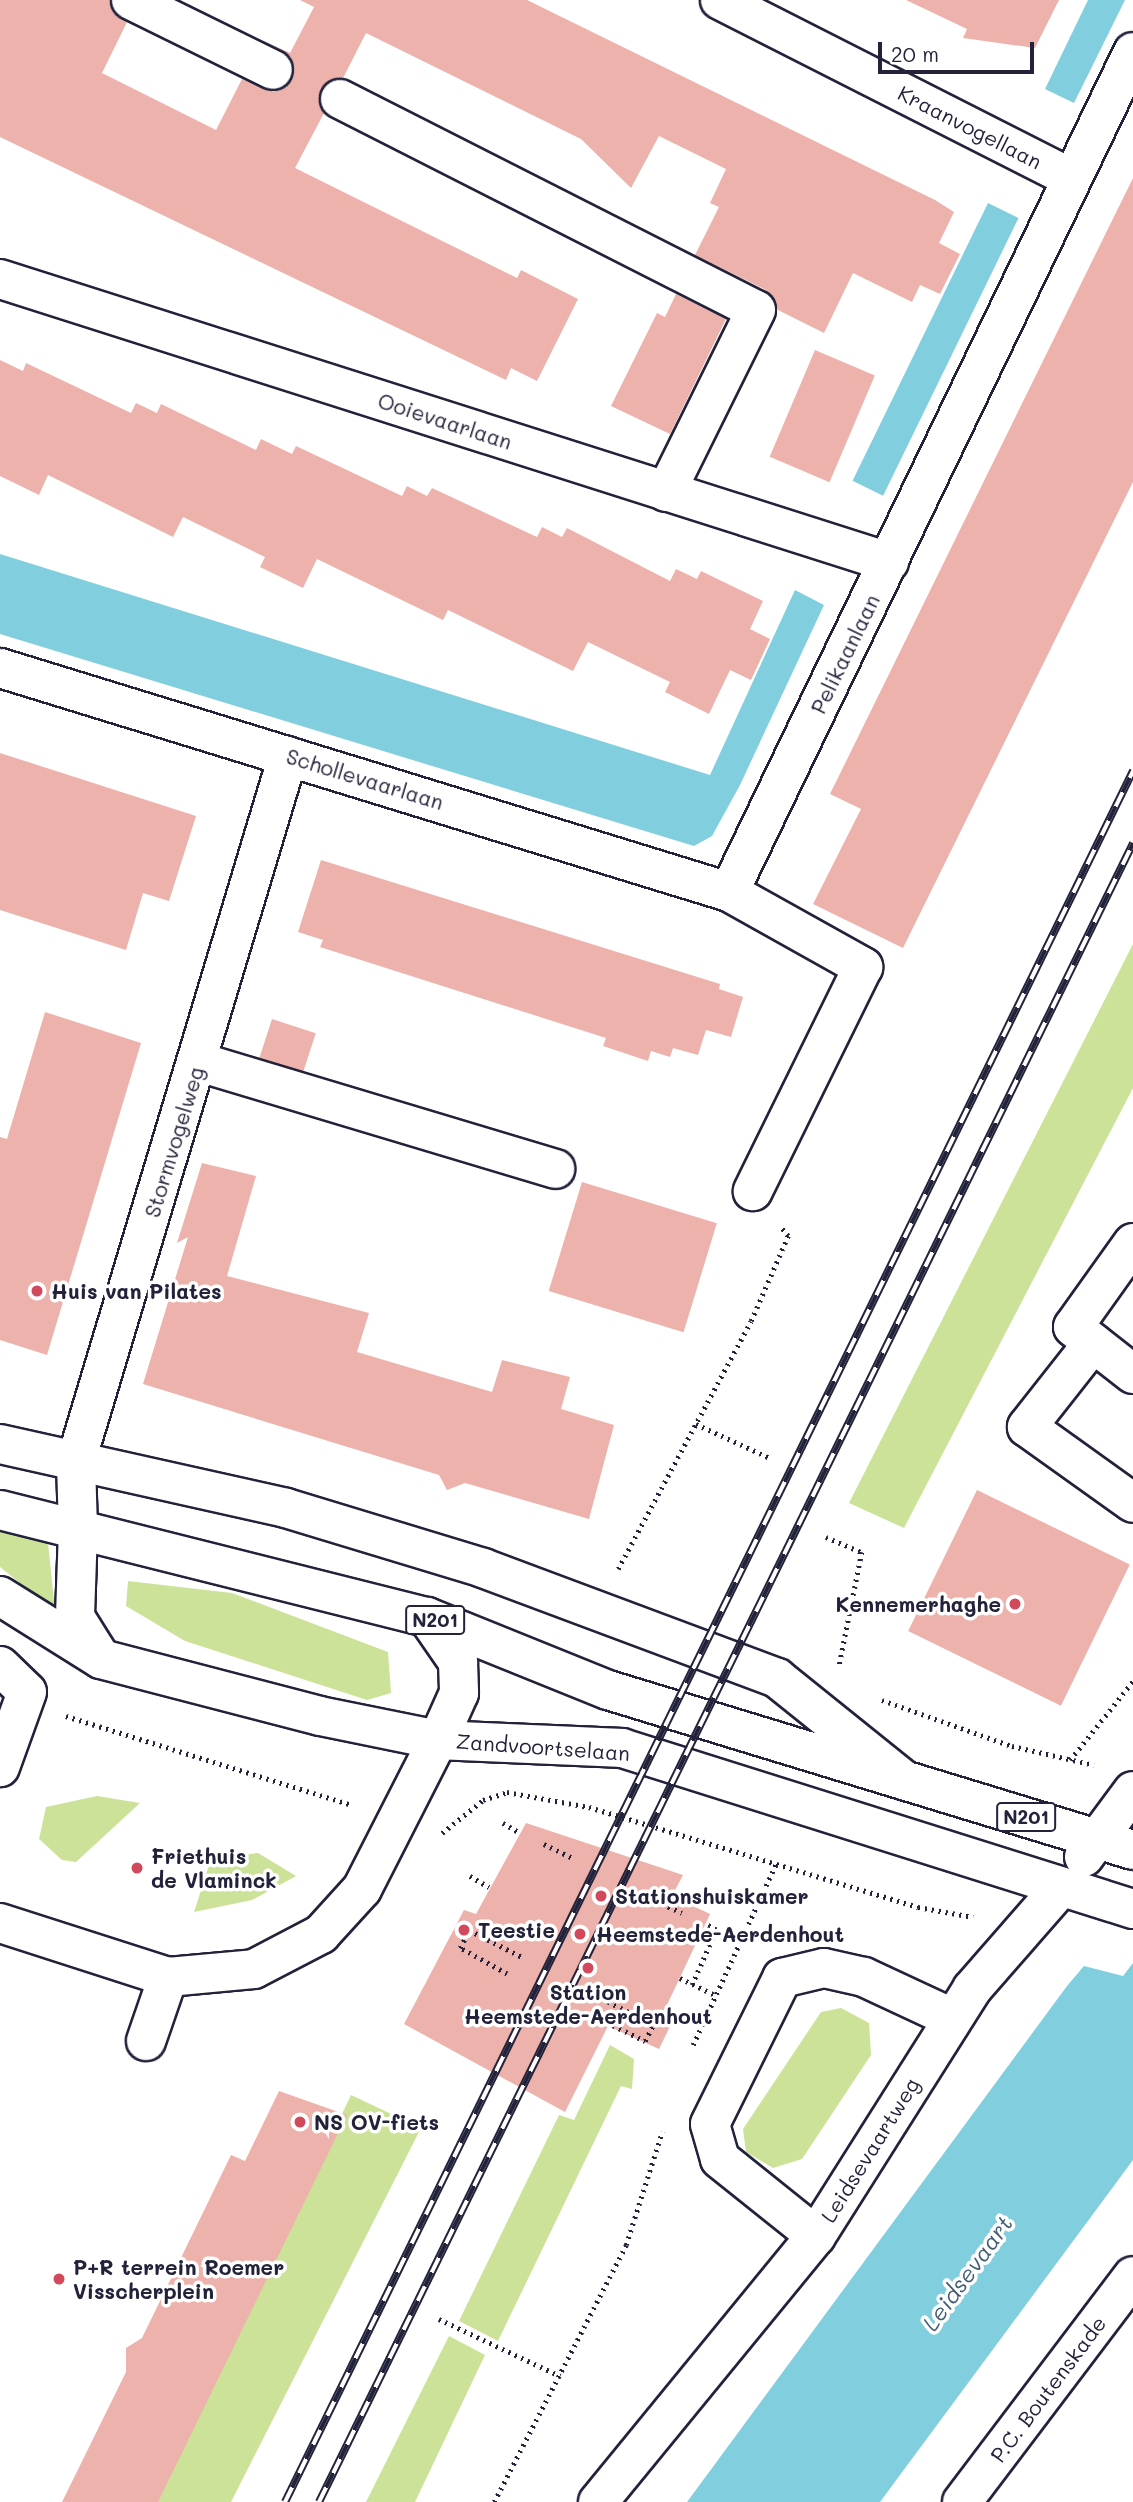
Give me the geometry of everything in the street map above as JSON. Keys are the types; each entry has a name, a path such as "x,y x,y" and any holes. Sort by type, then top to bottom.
{"street":[{"path":"131,0 273,70"},
{"name":"Kraanvogellaan","path":"719,0 1071,178"},
{"name":"Pelikaanlaan","path":"729,892 1133,52"},
{"path":"340,99 756,310 666,492"},
{"name":"Ooievaarlaan","path":"0,279 889,562"},
{"name":"Schollevaarlaan","path":"0,668 729,892"},
{"name":"Stormvogelweg","path":"101,1659 75,1617 78,1530 76,1461 199,1062 288,756"},
{"path":"729,892 863,967 753,1191"},
{"path":"199,1062 555,1168"},
{"path":"1133,1243 1073,1327 1133,1374"},
{"path":"1093,1343 1027,1427 1133,1503"},
{"path":"0,1444 286,1508 483,1568 617,1622 777,1678 904,1780"},
{"name":"N201","path":"0,1510 428,1618 608,1690 1133,1850"},
{"name":"Zandvoortselaan","path":"0,1596 22,1615 101,1659 320,1716 438,1740 622,1748 1133,1909"},
{"name":"N201","path":"428,1618 458,1662 459,1693 438,1740"},
{"path":"0,1666 27,1692 0,1767"},
{"path":"0,1923 161,1975 254,1969 321,1934 362,1889 438,1740"},
{"name":"Leidsevaartweg","path":"598,2502 816,2236 952,2018 1061,1887 1133,1791"},
{"path":"816,2236 720,2159 710,2124 782,1978 824,1968 864,1978 952,2018"},
{"path":"140,2039 161,1975"},
{"name":"P.C. Boutenskade","path":"972,2499 1133,2276"}],"path":[{"path":"617,1622 608,1589 696,1424 788,1236 753,1191"},
{"path":"696,1424 770,1458"},
{"path":"826,1537 862,1552 838,1671"},
{"path":"974,1732 1070,1760 1133,1681"},
{"path":"27,1692 54,1712 313,1790 426,1834 450,1832 483,1800 507,1792 589,1807 918,1907"},
{"path":"503,1823 520,1833"},
{"path":"544,1844 573,1858"},
{"path":"688,2057 776,1864"},
{"path":"470,1876 489,1886"},
{"path":"649,1898 682,1913"},
{"path":"692,1985 716,1930 705,1924"},
{"path":"507,1973 460,1948 469,1930 522,1957"},
{"path":"680,1978 715,1995"},
{"path":"594,2016 645,2041 653,2025 598,1997"},
{"path":"494,2502 626,2245 666,2120"},
{"path":"439,2319 560,2375"}],"green space":[{"path":"1133,944 1133,1088 904,1528 849,1503"},
{"path":"0,1521 47,1533 55,1611 0,1567"},
{"path":"128,1581 232,1593 388,1652 391,1693 367,1700 185,1641 126,1606"},
{"path":"97,1796 140,1803 76,1862 62,1860 39,1839 46,1807"},
{"path":"258,1853 296,1876 252,1900 194,1912 211,1859"},
{"path":"841,2008 869,2023 871,2055 802,2159 773,2168 746,2152 743,2129 821,2012"},
{"path":"610,2045 634,2059 632,2089 621,2086 498,2341 459,2321 559,2115 574,2120"},
{"path":"351,2095 421,2128 231,2502 156,2502"},
{"path":"449,2336 485,2355 415,2502 366,2502"}],"water":[{"path":"1088,0 1125,0 1074,103 1045,89"},
{"path":"988,203 1019,218 883,496 853,481"},
{"path":"0,554 710,775 795,590 824,605 740,785 712,836 694,846 0,634"},
{"name":"Leidsevaart","path":"1133,1963 1133,2160 880,2502 687,2502 1067,1986 1084,1966 1123,1976"}],"building":[{"path":"0,0 109,0 113,13 127,22 102,73 216,130 242,79 274,92 292,80 291,57 262,40 290,53 314,7 300,0 527,0 935,200 954,212 939,243 960,254 940,294 920,285 912,302 853,273 824,333 778,310 766,290 695,255 719,207 710,203 726,169 659,136 631,188 581,139 366,33 343,78 321,89 324,113 295,168 517,278 521,270 578,299 537,381 511,368 506,380 0,137"},
{"path":"906,0 1059,0 1035,48 963,38 967,29"},
{"path":"1133,178 1133,482 903,948 813,904 861,809 830,794"},
{"path":"676,294 726,319 670,434 611,406 657,313 665,317"},
{"path":"815,350 875,375 830,482 770,457"},
{"path":"0,360 23,371 26,363 131,413 136,403 157,413 161,404 256,450 261,439 292,454 296,446 402,496 407,486 427,496 432,488 537,537 542,527 562,537 567,528 670,581 676,569 697,579 701,571 763,601 750,629 770,639 751,680 730,670 709,714 665,692 670,682 588,642 573,671 448,610 443,620 317,559 303,588 260,567 265,557 183,517 173,537 48,475 39,495 0,476"},
{"path":"0,753 196,816 169,901 143,893 126,950 0,910"},
{"path":"321,860 720,984 719,989 743,997 731,1037 706,1030 698,1055 673,1048 670,1057 651,1051 648,1061 603,1046 606,1038 320,947 323,940 298,932"},
{"path":"45,1012 141,1043 47,1355 0,1340 0,1137 7,1139"},
{"path":"272,1019 316,1033 303,1072 259,1058"},
{"path":"202,1163 256,1176 227,1276 369,1313 357,1352 492,1392 502,1360 570,1377 561,1409 614,1425 589,1519 465,1483 447,1490 439,1475 143,1384 188,1237 177,1243"},
{"path":"582,1182 717,1223 684,1332 549,1291"},
{"name":"Kennemerhaghe","path":"977,1490 1130,1565 1061,1706 908,1631"},
{"name":"Station Heemstede-Aerdenhout","path":"526,1823 683,1875 672,1896 710,1914 666,2007 676,2014 659,2049 608,2026 565,2112 404,2024 464,1910 476,1914"},
{"path":"279,2091 347,2115 158,2502 62,2502 126,2372 126,2348 142,2338 231,2155 245,2161"}],"railway":[{"path":"285,2502 1133,771"},
{"path":"319,2502 1133,843"}],"place":[{"name":"Huis van Pilates","path":"37,1291"},
{"name":"Kennemerhaghe","path":"1015,1604"},
{"name":"Friethuis de Vlaminck","path":"137,1868"},
{"name":"Stationshuiskamer","path":"601,1896"},
{"name":"Teestie","path":"464,1930"},
{"name":"Heemstede-Aerdenhout","path":"580,1934"},
{"name":"Station Heemstede-Aerdenhout","path":"588,1968"},
{"name":"NS OV-fiets","path":"300,2122"},
{"name":"P+R terrein Roemer Visscherplein","path":"59,2279"}]}
